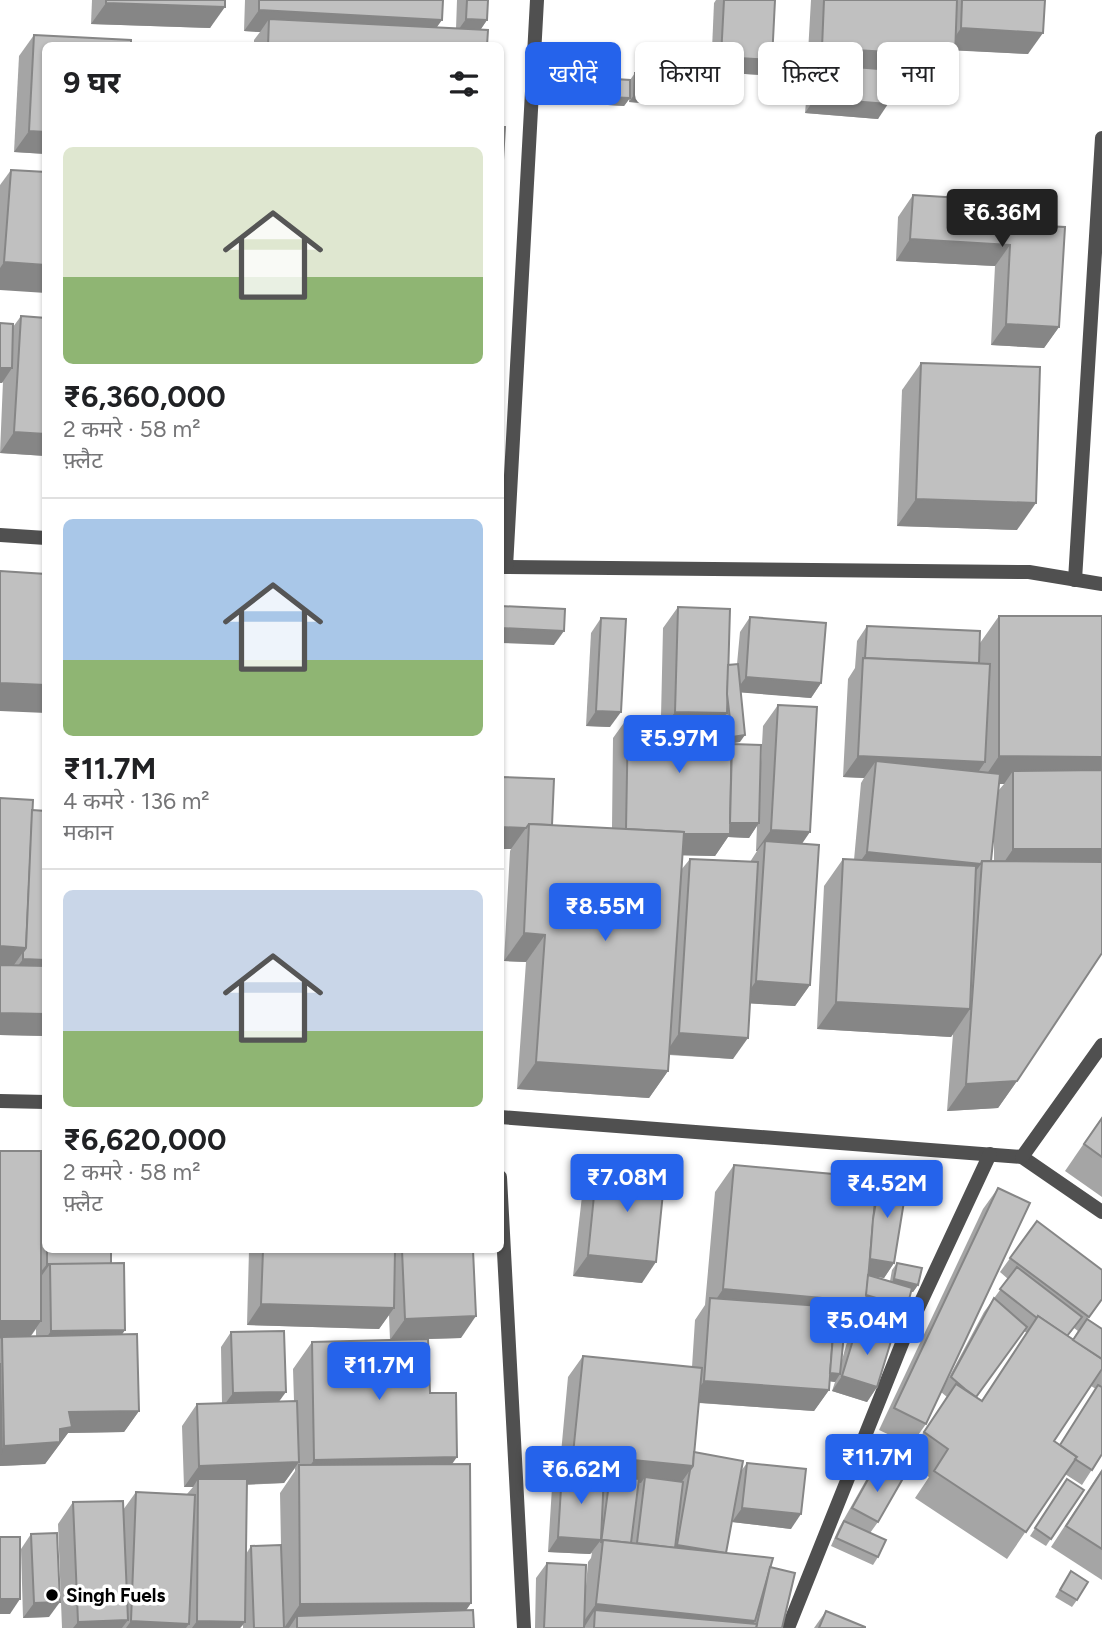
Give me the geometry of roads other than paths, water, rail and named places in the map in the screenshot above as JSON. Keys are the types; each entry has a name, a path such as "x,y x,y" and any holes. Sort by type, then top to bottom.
{"street":[{"path":"504,550 537,0"},
{"path":"1075,579 1102,138"},
{"path":"0,535 42,538"},
{"path":"504,567 1029,572 1102,584"},
{"path":"1022,1157 1102,1045"},
{"path":"0,1101 42,1102"},
{"path":"504,1117 1022,1157 1102,1212"},
{"path":"788,1628 905,1336 990,1154"},
{"path":"504,1252 524,1628"}],"place":[{"name":"Singh Fuels","path":"52,1595"}]}
